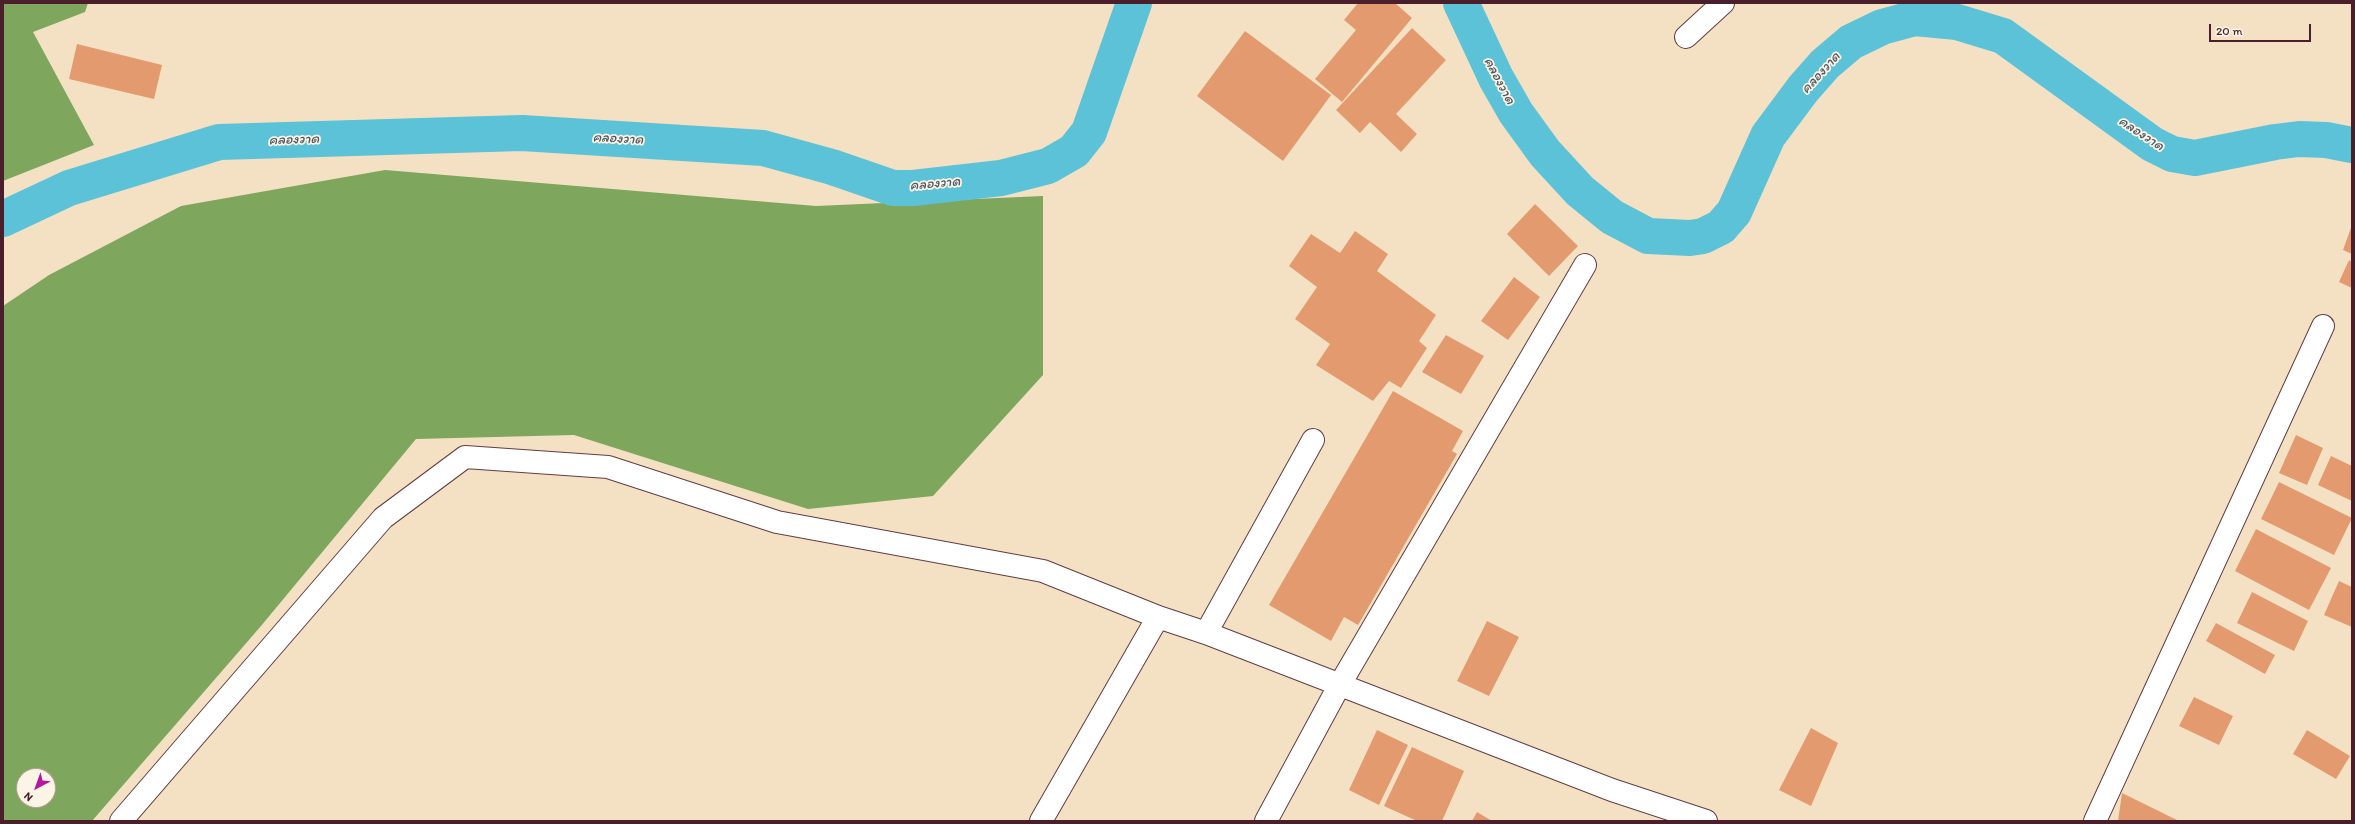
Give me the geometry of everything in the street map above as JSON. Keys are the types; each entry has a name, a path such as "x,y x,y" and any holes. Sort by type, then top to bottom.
{"street":[{"path":"1686,37 1723,3"},
{"path":"1266,821 1339,686 1585,265"},
{"path":"2095,821 2323,326"},
{"path":"1206,633 1313,440"},
{"path":"121,821 383,518 465,457 608,467 777,522 1043,571 1158,617 1206,633 1339,686 1612,790 1706,821"},
{"path":"1041,821 1158,617"}],"green space":[{"path":"3,3 88,3 85,12 33,32 94,145 3,181"},
{"path":"385,170 816,206 1043,196 1043,375 933,496 808,509 574,435 416,439 261,626 92,821 3,821 3,306 49,275 181,206"}],"building":[{"path":"1358,3 1395,3 1412,18 1342,102 1315,79 1356,30 1344,20"},
{"path":"1412,28 1446,60 1396,114 1417,134 1401,152 1370,122 1360,133 1336,110"},
{"path":"1245,31 1331,95 1283,161 1197,96"},
{"path":"77,44 162,65 154,99 69,79"},
{"path":"1535,204 1578,246 1549,276 1507,234"},
{"path":"2352,225 2352,254 2343,250"},
{"path":"1355,231 1388,254 1377,271 1436,315 1419,341 1427,348 1401,388 1389,381 1373,401 1316,365 1330,344 1295,319 1317,287 1289,266 1311,234 1340,253"},
{"path":"2349,260 2352,262 2352,288 2339,282"},
{"path":"1514,277 1540,297 1508,340 1481,321"},
{"path":"1446,335 1484,356 1461,394 1422,372"},
{"path":"1393,391 1463,431 1452,451 1457,454 1358,625 1344,617 1331,641 1269,605"},
{"path":"2296,435 2323,448 2307,485 2279,473"},
{"path":"2331,456 2352,466 2352,501 2318,485"},
{"path":"2279,482 2352,518 2334,555 2261,519"},
{"path":"2256,529 2331,568 2309,610 2235,571"},
{"path":"2339,581 2352,587 2352,627 2324,615"},
{"path":"2252,592 2308,621 2294,651 2237,623"},
{"path":"1487,621 1519,637 1489,696 1457,681"},
{"path":"2216,623 2275,655 2265,674 2206,641"},
{"path":"2194,697 2233,716 2219,745 2179,726"},
{"path":"1811,728 1838,743 1811,806 1779,790"},
{"path":"1377,730 1408,745 1379,805 1349,790"},
{"path":"2307,730 2350,756 2336,779 2293,754"},
{"path":"1412,747 1464,771 1442,821 1417,821 1384,806"},
{"path":"2122,793 2179,821 2118,821"},
{"path":"1477,812 1492,821 1472,821"}],"waterway":[{"name":"คลองวาด","path":"3,219 69,188 219,142 522,133 763,148 832,167 893,188 913,188 1001,178 1048,166 1074,151 1089,132 1134,3"},
{"name":"คลองวาด","path":"1461,3 1496,78 1516,113 1545,153 1580,191 1612,217 1648,236 1690,238 1703,236 1721,227 1734,212 1768,136 1803,89 1825,64 1851,42 1882,27 1915,18 1957,22 2003,36 2152,144 2172,154 2195,158 2275,142 2299,139 2326,140 2352,145"}]}
